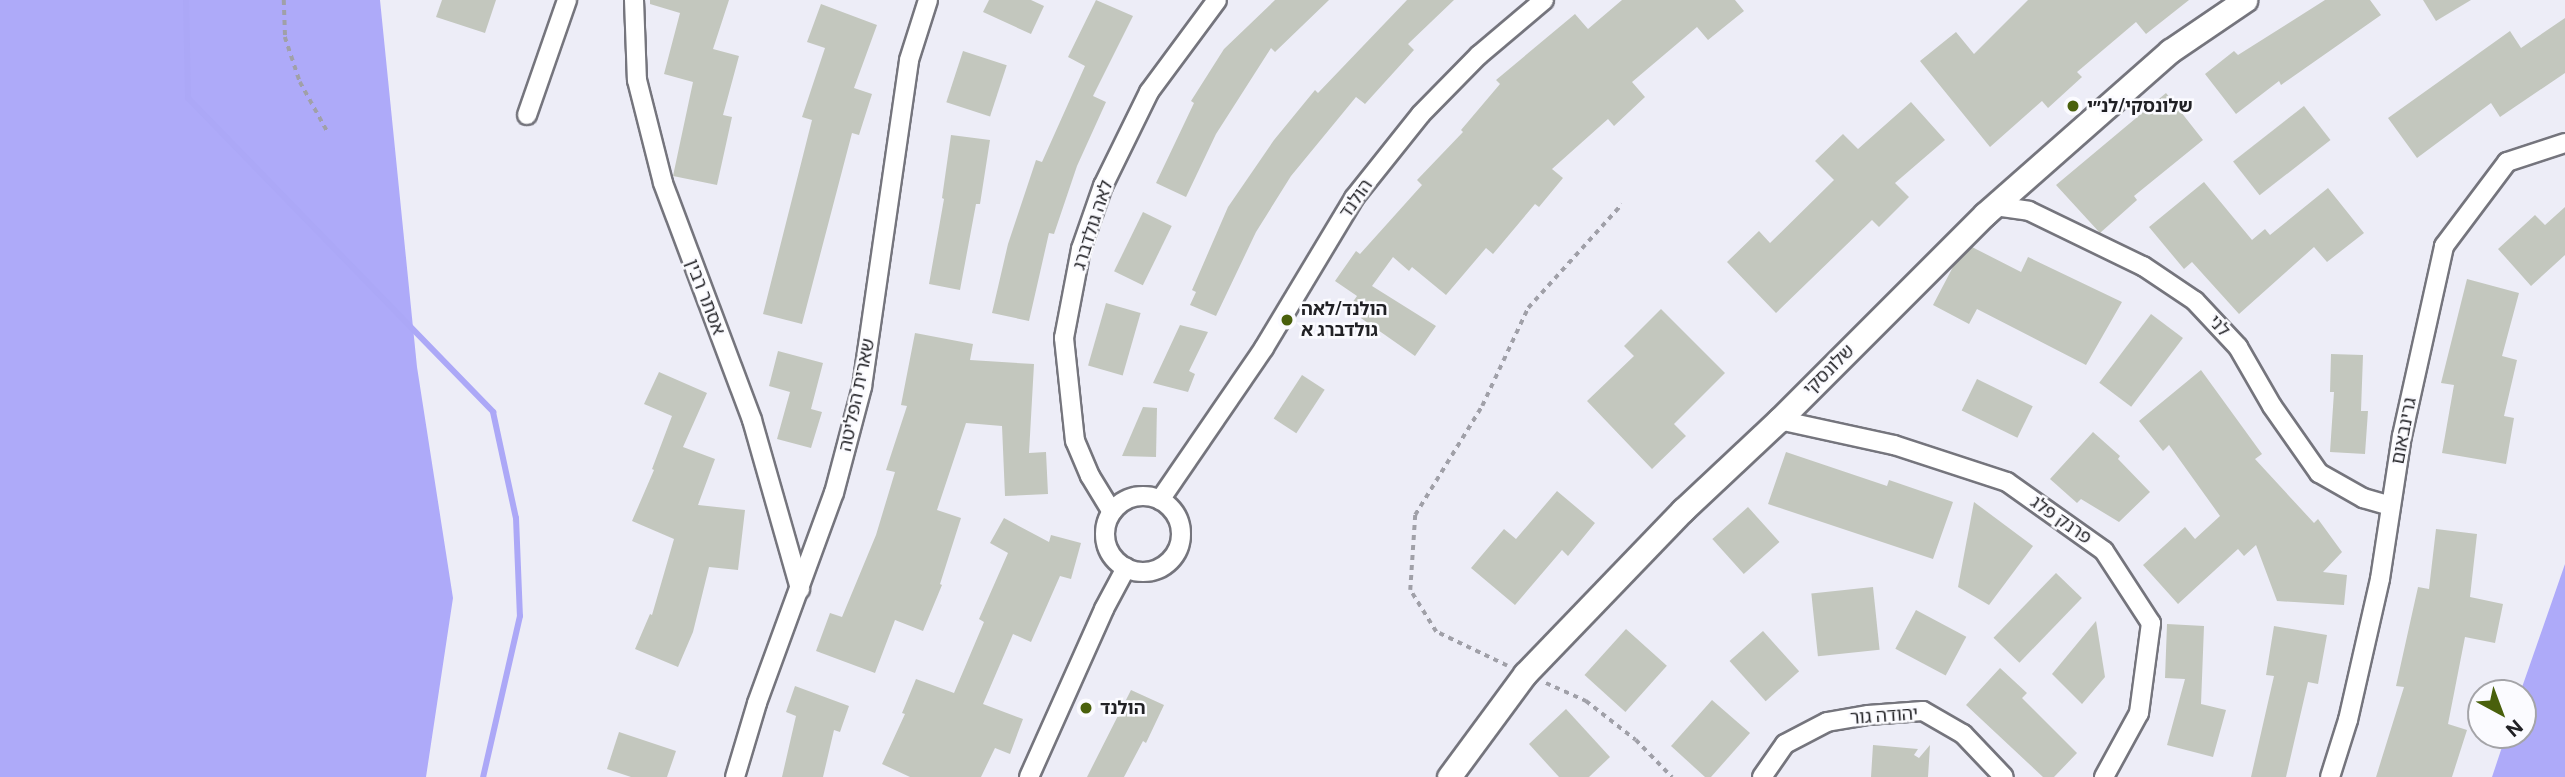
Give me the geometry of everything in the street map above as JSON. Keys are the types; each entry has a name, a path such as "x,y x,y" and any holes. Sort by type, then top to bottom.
{"street":[{"path":"527,115 567,0"},
{"name":"אסתר רבין","path":"634,0 637,80 663,183 752,420 800,589"},
{"name":"שארית הפליטה","path":"735,777 757,703 834,493 862,387 909,60 928,0"},
{"name":"לאה גולדברג","path":"1112,512 1090,476 1075,441 1064,338 1081,249 1103,187 1149,92 1217,0"},
{"name":"הולנד","path":"1160,499 1264,348 1354,198 1421,114 1479,55 1544,0"},
{"name":"שלונסקי","path":"1449,777 1525,674 1683,510 1995,206 2170,51 2245,0"},
{"name":"גרינבאום","path":"2330,777 2348,720 2377,592 2402,436 2444,246 2508,162 2565,143"},
{"name":"לני","path":"1995,206 2029,211 2143,266 2195,301 2238,347 2272,406 2319,472 2363,498 2391,506"},
{"name":"פרנק פלג","path":"1779,419 1894,445 2007,482 2104,551 2151,623 2139,713 2104,777"},
{"path":"1140,496 1160,499 1172,509 1180,523 1178,549 1168,562 1154,570 1140,572 1126,568 1114,559 1106,544 1105,531 1112,512 1128,499 1140,496"},
{"path":"1028,777 1104,609 1126,568"},
{"name":"יהודה גור","path":"1762,777 1785,744 1827,722 1868,715 1923,711 1963,734 2004,777"}],"path":[{"path":"284,0 285,37 299,82 327,131"},
{"path":"1622,204 1528,308 1482,406 1415,515 1409,590 1436,632 1586,701 1636,740 1672,777"}],"shaded area":[{"path":"0,0 380,0 417,367 453,598 426,777 0,777"},
{"path":"2565,564 2565,777 2492,777 2501,749 2537,749 2537,679 2525,679"}],"building":[{"path":"442,0 496,0 485,33 436,17"},
{"path":"650,0 729,0 713,49 739,56 723,115 732,117 717,185 673,176 693,82 664,74 680,13 650,4"},
{"path":"989,0 1031,0 1044,6 1031,34 983,12"},
{"path":"1096,0 1133,16 1093,96 1106,102 1077,166 1054,234 1049,233 1029,321 992,313 1008,244 1036,160 1042,162 1085,66 1068,57"},
{"path":"1275,0 1329,0 1275,52 1271,48 1216,134 1186,197 1156,183 1194,103 1191,101 1224,49"},
{"path":"1407,0 1454,0 1408,44 1414,50 1365,104 1356,97 1291,176 1256,232 1216,316 1190,305 1196,292 1192,290 1228,207 1274,140 1315,90 1318,93"},
{"path":"1622,0 1735,0 1744,11 1708,40 1697,27 1632,82 1645,97 1614,126 1608,119 1552,169 1563,178 1539,207 1535,204 1493,254 1486,248 1446,295 1412,267 1409,271 1393,257 1372,286 1436,326 1415,356 1348,309 1357,296 1335,281 1356,251 1360,254 1422,185 1417,180 1463,132 1461,130 1500,84 1496,80 1575,14 1588,29"},
{"path":"2028,0 2189,0 2146,34 2136,22 2077,72 2082,77 2048,108 2042,101 1990,147 1920,61 1956,32 1974,54"},
{"path":"2325,0 2370,0 2381,15 2281,85 2279,81 2236,114 2205,74 2234,51 2238,55"},
{"path":"2423,0 2471,0 2436,21"},
{"path":"821,4 877,25 854,88 872,94 859,135 852,133 802,324 763,314 812,120 802,117 825,48 807,42"},
{"path":"2565,18 2565,73 2500,117 2491,103 2417,158 2388,118 2510,31 2521,48"},
{"path":"963,51 1007,65 990,117 946,102"},
{"path":"2166,93 2203,140 2134,196 2137,200 2100,233 2056,185"},
{"path":"1911,102 1945,140 1895,183 1909,197 1879,227 1872,220 1776,313 1727,262 1759,231 1770,243 1834,180 1815,161 1843,134 1858,149"},
{"path":"2304,106 2330,140 2260,195 2233,161"},
{"path":"951,135 990,140 980,204 976,204 960,290 929,284 944,199"},
{"path":"2204,182 2252,240 2265,229 2270,235 2328,188 2364,233 2327,262 2314,247 2239,314 2192,262 2184,269 2149,227"},
{"path":"2565,207 2565,255 2531,286 2498,249 2535,215 2545,225"},
{"path":"1143,212 1172,226 1143,285 1114,271"},
{"path":"1972,247 2021,272 2028,257 2122,302 2086,365 1977,309 1969,324 1933,305 1954,265"},
{"path":"2467,279 2519,293 2502,356 2517,360 2504,416 2514,418 2506,464 2442,453 2454,385 2441,383"},
{"path":"1106,303 1141,313 1123,375 1088,365"},
{"path":"1661,309 1725,373 1674,424 1686,436 1652,469 1587,401 1634,356 1624,346"},
{"path":"2151,314 2183,338 2131,407 2099,383"},
{"path":"1180,325 1208,332 1189,371 1195,374 1188,392 1153,383"},
{"path":"915,333 973,344 970,360 1034,364 1029,453 1046,452 1048,494 1005,496 1002,426 966,423 937,510 961,518 940,584 942,585 923,631 895,620 875,673 816,651 830,613 842,617 876,535 895,472 886,470 907,406 901,405"},
{"path":"778,351 823,363 811,409 822,412 811,448 777,439 790,392 769,386"},
{"path":"2331,354 2363,355 2361,411 2368,411 2365,454 2330,452 2334,392 2330,392"},
{"path":"2201,370 2262,454 2255,459 2314,523 2318,519 2342,552 2323,572 2347,575 2344,605 2277,601 2256,545 2244,556 2238,549 2178,604 2143,565 2185,527 2195,539 2220,516 2169,445 2163,451 2139,421"},
{"path":"659,372 707,393 683,447 715,459 698,505 745,510 738,570 709,567 693,632 678,667 635,649 650,614 652,615 674,539 632,521 654,470 652,469 672,416 644,404"},
{"path":"1302,375 1325,390 1296,433 1274,419"},
{"path":"1977,379 2033,406 2017,438 1962,410"},
{"path":"1143,407 1157,408 1156,457 1122,456"},
{"path":"2093,432 2120,456 2118,459 2150,492 2119,522 2081,499 2077,503 2050,479"},
{"path":"1786,452 1887,486 1889,480 1953,502 1933,559 1768,504"},
{"path":"1557,491 1595,523 1568,556 1562,550 1515,605 1471,568 1504,529 1516,539"},
{"path":"1974,502 2033,546 1989,605 1958,587"},
{"path":"1748,507 1779,542 1744,574 1712,539"},
{"path":"1004,518 1049,542 1051,535 1081,543 1071,579 1060,576 1031,642 1013,634 983,704 1023,719 1010,754 995,748 981,777 910,777 882,764 905,714 902,713 916,679 954,693 984,622 979,619 1008,553 990,543"},
{"path":"2436,529 2477,534 2470,597 2503,604 2495,643 2465,637 2448,724 2467,730 2452,777 2376,777 2404,687 2396,686 2418,587 2429,589"},
{"path":"2056,573 2082,598 2019,663 1993,638"},
{"path":"1873,587 1880,650 1818,656 1811,593"},
{"path":"1916,610 1966,637 1946,676 1895,649"},
{"path":"2096,621 2105,677 2082,704 2052,674"},
{"path":"2167,624 2204,626 2201,704 2226,710 2213,757 2167,745 2185,679 2165,678"},
{"path":"2274,626 2327,635 2318,684 2308,682 2286,777 2251,777 2274,676 2266,675"},
{"path":"1626,629 1667,666 1625,712 1585,675"},
{"path":"1763,631 1799,671 1766,701 1730,661"},
{"path":"2000,668 2027,693 2022,698 2077,753 2054,777 2043,777 1966,705"},
{"path":"795,686 849,706 840,732 834,730 823,777 782,777 796,716 786,712"},
{"path":"1131,690 1164,705 1146,743 1143,741 1124,777 1087,777"},
{"path":"1712,700 1750,733 1711,777 1705,777 1671,746"},
{"path":"1566,709 1610,757 1589,777 1559,777 1529,744"},
{"path":"619,732 676,751 667,777 631,777 607,769"},
{"path":"1873,745 1918,749 1914,755 1919,758 1930,745 1928,777 1871,777"}],"waterway":[{"path":"186,0 188,98 493,412 516,518 520,616 483,777"}],"place":[{"name":"שלונסקי/לנ״י","path":"2073,106"},
{"name":"הולנד/לאה גולדברג א","path":"1287,320"},
{"name":"הולנד","path":"1086,708"}]}
